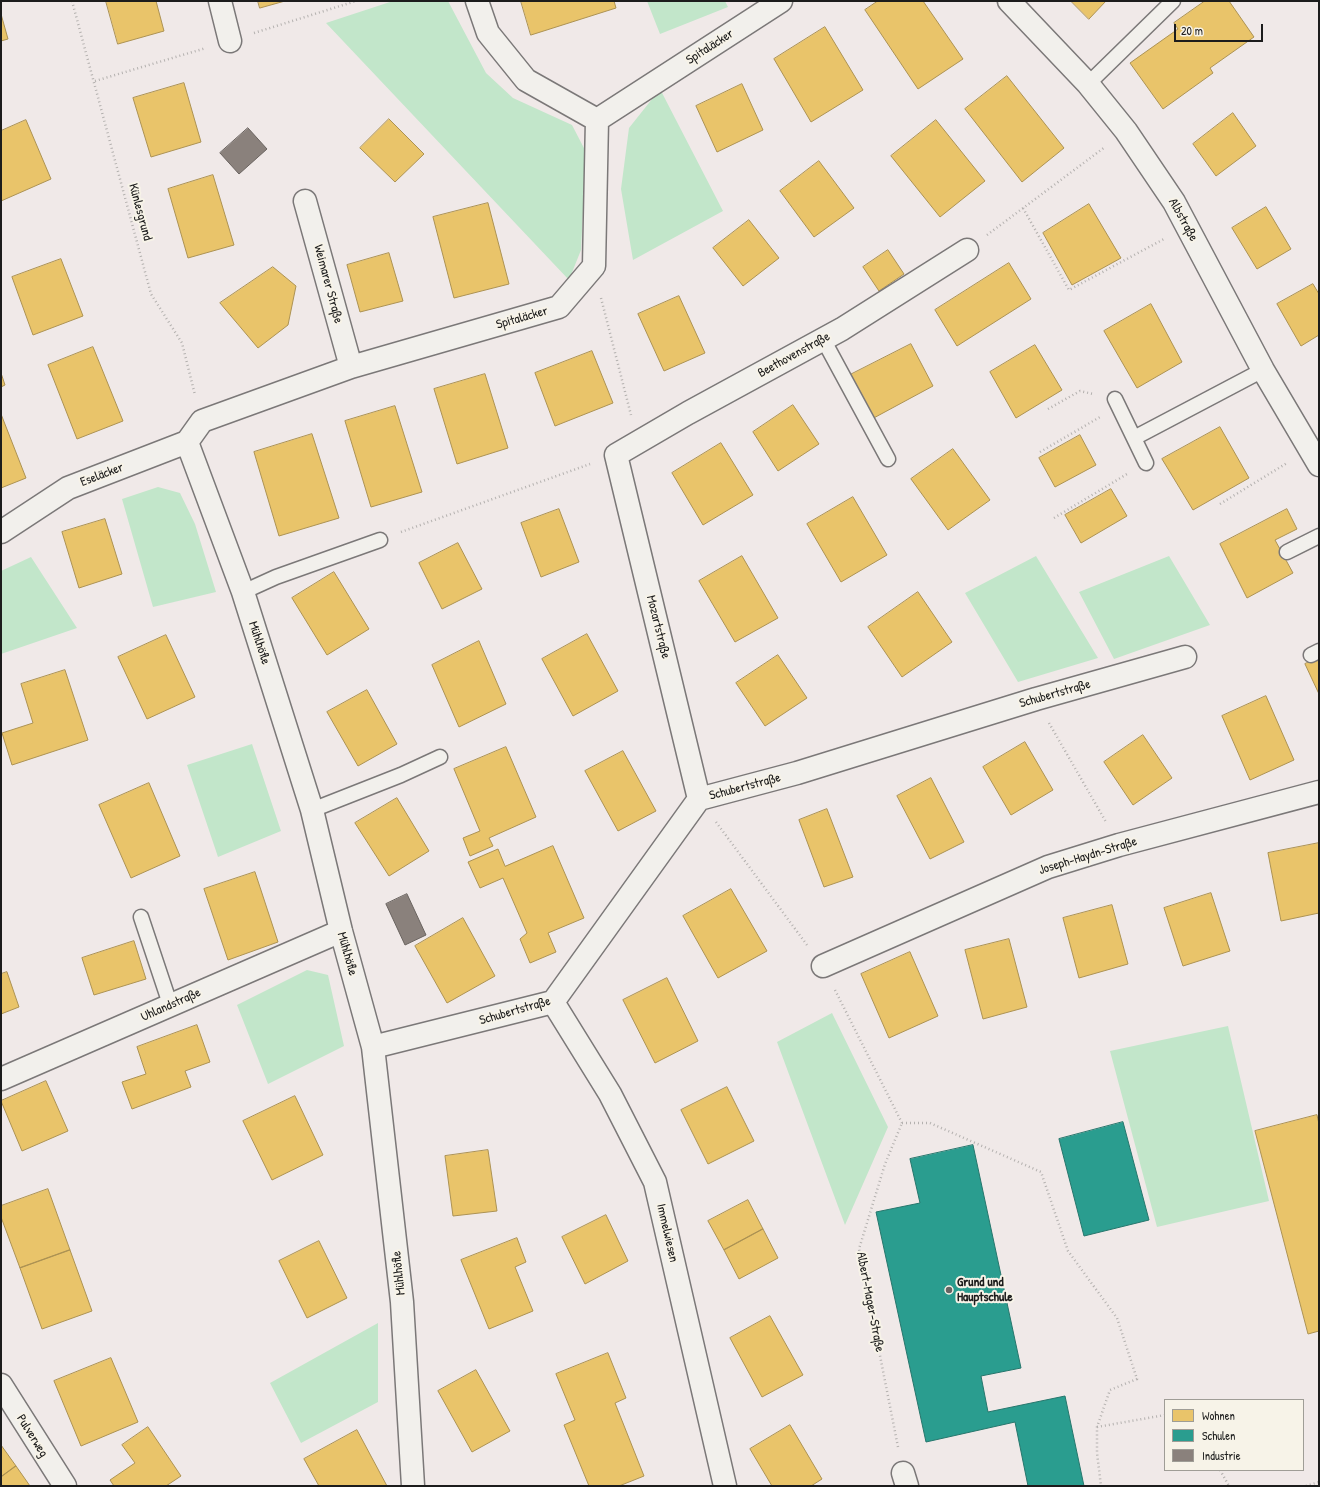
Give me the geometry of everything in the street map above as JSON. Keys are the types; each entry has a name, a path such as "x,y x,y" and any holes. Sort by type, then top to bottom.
{"street":[{"path":"220,1 230,41"},
{"path":"477,1 488,33 526,80 597,120 594,266"},
{"name":"Spitaläcker","path":"597,120 781,1"},
{"name":"Albstraße","path":"1009,1 1088,84 1126,131 1174,202 1263,370 1314,457"},
{"name":"Weimarer Straße","path":"305,201 351,367"},
{"name":"Beethovenstraße","path":"616,455 823,339 967,250"},
{"name":"Spitaläcker","path":"202,421 351,367 559,307 594,266"},
{"path":"187,442 202,421"},
{"name":"Eseläcker","path":"1,532 68,488 187,442"},
{"name":"Mühlhöfle","path":"187,442 243,592 312,810 341,931 373,1047 402,1302 413,1486"},
{"name":"Mozartstraße","path":"616,455 699,799"},
{"name":"Schubertstraße","path":"373,1047 553,1002 699,799 797,773 1036,700 1185,657"},
{"name":"Joseph-Haydn-Straße","path":"823,966 1048,866 1119,845 1319,792"},
{"name":"Uhlandstraße","path":"1,1079 170,1004 341,931"},
{"name":"Immelwiesen","path":"553,1002 610,1094 655,1182 725,1486"},
{"name":"Pulverweg","path":"1,1385 65,1486"}],"lane":[{"path":"1088,84 1172,1"},
{"path":"823,339 888,458"},
{"path":"1134,438 1263,370"},
{"path":"1116,403 1146,463"},
{"path":"1287,552 1319,536"},
{"path":"243,592 276,577 380,540"},
{"path":"312,810 394,778 440,758"},
{"path":"141,917 170,1004"}],"path":[{"name":"Künlesgrund","path":"72,1 151,294 182,343 202,421"},
{"path":"967,250 1126,131"},
{"path":"1023,208 1069,290 1188,227"},
{"path":"594,266 637,442"},
{"path":"1048,410 1080,391 1116,403"},
{"path":"1040,452 1116,403"},
{"path":"380,540 616,455"},
{"path":"1220,504 1314,457"},
{"path":"1054,518 1146,463"},
{"path":"1036,700 1119,845"},
{"name":"Albert-Mager-Straße","path":"905,1480 858,1249 885,1164 902,1123 930,1122 1041,1172 1068,1251 1117,1318 1137,1379 1110,1390 1097,1427"},
{"path":"1101,1486 1097,1453 1097,1427 1164,1415"},
{"path":"1221,1471 1229,1486"},
{"path":"1306,1486 1319,1482"}],"green space":[{"path":"393,1 448,1 486,73 513,98 572,125 586,152 581,250 569,280 326,23"},
{"path":"647,1 725,1 728,7 660,34"},
{"path":"660,89 723,211 633,260 621,189 629,128"},
{"path":"158,487 180,493 195,524 216,592 153,607 122,499"},
{"path":"1036,556 1098,658 1018,682 965,593"},
{"path":"1169,556 1210,625 1114,659 1079,592"},
{"path":"31,557 77,628 1,654 1,571"},
{"path":"252,744 281,831 218,857 187,765"},
{"path":"307,970 328,975 344,1046 268,1084 237,1005"},
{"path":"832,1013 888,1127 845,1225 777,1042"},
{"path":"1228,1026 1269,1201 1157,1227 1110,1051"},
{"path":"378,1323 378,1402 301,1443 270,1383"}],"building: Wohnen":[{"path":"106,1 156,1 164,31 118,44"},
{"path":"258,1 285,1 260,8"},
{"path":"521,1 614,1 616,8 531,35"},
{"path":"878,1 923,1 963,59 918,89 865,10"},
{"path":"1071,1 1106,1 1089,19"},
{"path":"1205,1 1229,1 1254,37 1210,68 1213,73 1163,109 1130,63 1178,29 1174,23"},
{"path":"1,14 8,39 1,41"},
{"path":"825,27 863,90 811,122 774,59"},
{"path":"1007,76 1064,148 1022,182 965,109"},
{"path":"184,83 201,142 151,157 133,98"},
{"path":"742,84 763,130 717,152 696,106"},
{"path":"1233,113 1256,146 1216,176 1193,144"},
{"path":"389,119 424,154 395,182 360,148"},
{"path":"26,120 51,179 1,201 1,131"},
{"path":"936,120 985,181 940,217 891,156"},
{"path":"819,161 854,208 814,237 780,191"},
{"path":"213,175 234,245 188,258 168,189"},
{"path":"488,203 509,284 454,298 433,217"},
{"path":"1089,204 1121,258 1072,285 1043,233"},
{"path":"1266,207 1291,249 1257,269 1232,228"},
{"path":"749,220 779,258 743,286 713,248"},
{"path":"888,250 904,274 879,291 863,267"},
{"path":"389,253 403,301 360,312 347,265"},
{"path":"61,259 83,316 33,335 12,277"},
{"path":"1009,263 1031,299 957,346 935,310"},
{"path":"273,267 296,286 288,325 258,348 220,303"},
{"path":"1313,284 1319,294 1319,335 1301,346 1277,304"},
{"path":"679,296 705,353 664,371 638,314"},
{"path":"1151,304 1182,362 1137,388 1104,331"},
{"path":"911,344 933,386 870,420 848,376"},
{"path":"1035,345 1062,390 1016,418 990,372"},
{"path":"93,347 123,421 77,439 48,365"},
{"path":"592,351 613,403 555,426 535,373"},
{"path":"1,373 5,385 1,387"},
{"path":"485,374 508,448 457,464 434,389"},
{"path":"793,405 819,444 778,471 753,432"},
{"path":"395,406 422,492 371,507 345,421"},
{"path":"1,414 26,478 1,488"},
{"path":"1220,427 1249,478 1193,510 1162,459"},
{"path":"312,434 339,518 279,536 254,452"},
{"path":"1080,435 1096,465 1055,487 1039,458"},
{"path":"721,443 753,495 703,525 672,473"},
{"path":"953,449 990,500 948,530 911,479"},
{"path":"1111,489 1127,516 1081,543 1065,515"},
{"path":"853,497 887,555 841,582 807,524"},
{"path":"559,509 579,562 541,577 521,523"},
{"path":"1287,509 1297,529 1275,540 1293,573 1247,598 1220,544"},
{"path":"105,519 122,574 79,588 62,532"},
{"path":"458,543 482,589 442,609 419,563"},
{"path":"742,556 778,618 735,642 699,581"},
{"path":"334,572 369,629 327,655 292,598"},
{"path":"918,592 952,642 902,677 868,627"},
{"path":"587,634 618,691 573,716 542,659"},
{"path":"166,635 195,697 147,719 118,657"},
{"path":"479,641 506,704 459,727 432,665"},
{"path":"778,655 807,698 765,726 736,683"},
{"path":"1319,657 1319,694 1305,664"},
{"path":"65,670 88,740 12,765 2,733 33,723 21,684"},
{"path":"367,690 397,744 358,766 327,712"},
{"path":"1266,696 1294,760 1250,780 1222,716"},
{"path":"1143,735 1172,778 1133,805 1104,762"},
{"path":"1025,742 1053,790 1011,815 983,767"},
{"path":"506,747 536,817 489,838 493,846 470,856 463,838 480,831 454,769"},
{"path":"623,751 656,811 618,831 585,771"},
{"path":"931,778 964,842 930,859 897,796"},
{"path":"149,783 180,856 131,878 99,805"},
{"path":"397,798 429,851 389,876 355,823"},
{"path":"827,809 853,877 824,887 799,820"},
{"path":"1319,843 1319,913 1281,921 1268,853"},
{"path":"553,846 584,918 548,933 556,952 530,963 520,939 527,933 503,878 480,888 468,862 498,849 505,866"},
{"path":"255,872 278,942 228,960 204,889"},
{"path":"731,889 767,951 718,978 683,916"},
{"path":"1211,893 1230,951 1183,966 1164,908"},
{"path":"1112,905 1128,964 1079,978 1063,918"},
{"path":"463,918 495,976 447,1003 415,946"},
{"path":"1009,939 1027,1007 983,1019 965,950"},
{"path":"134,941 146,979 94,995 82,958"},
{"path":"910,952 938,1016 889,1038 861,974"},
{"path":"7,972 19,1007 1,1014 1,974"},
{"path":"667,978 698,1041 655,1063 623,1000"},
{"path":"197,1025 210,1062 185,1071 191,1087 132,1109 122,1082 146,1074 137,1047"},
{"path":"46,1081 68,1131 22,1151 1,1101"},
{"path":"727,1087 754,1141 708,1164 681,1110"},
{"path":"295,1096 323,1155 272,1180 243,1121"},
{"path":"1317,1115 1319,1124 1319,1331 1308,1334 1255,1131"},
{"path":"488,1150 497,1211 453,1216 445,1156"},
{"path":"48,1189 70,1250 20,1268 1,1217 1,1206"},
{"path":"748,1200 763,1229 724,1250 708,1221"},
{"path":"606,1215 628,1261 585,1284 562,1237"},
{"path":"763,1229 778,1258 739,1279 724,1250"},
{"path":"517,1238 526,1262 515,1267 533,1311 489,1329 461,1260"},
{"path":"319,1241 347,1298 307,1318 279,1261"},
{"path":"70,1250 92,1311 42,1329 20,1268"},
{"path":"770,1316 803,1375 762,1397 730,1338"},
{"path":"608,1353 626,1398 615,1403 644,1476 619,1486 589,1486 564,1425 575,1420 556,1374"},
{"path":"111,1358 138,1422 81,1446 54,1381"},
{"path":"476,1370 510,1431 472,1452 438,1391"},
{"path":"790,1425 822,1479 811,1486 772,1486 750,1449"},
{"path":"148,1427 181,1476 166,1486 114,1486 110,1480 135,1463 122,1445"},
{"path":"357,1430 387,1486 319,1486 304,1459"},
{"path":"1,1445 16,1466 1,1477"},
{"path":"16,1466 30,1486 1,1486 1,1477"}],"building: Schulen":[{"path":"1123,1122 1149,1220 1084,1236 1059,1139"},
{"name":"Grund und Hauptschule","path":"973,1145 1021,1368 981,1376 988,1412 1065,1396 1084,1486 1028,1486 1015,1422 926,1442 876,1212 920,1203 910,1159"}],"building: Industrie":[{"path":"248,128 267,149 239,174 220,153"},
{"path":"407,894 426,935 405,945 386,904"}],"place":[{"name":"Grund und Hauptschule","path":"949,1290"}]}
